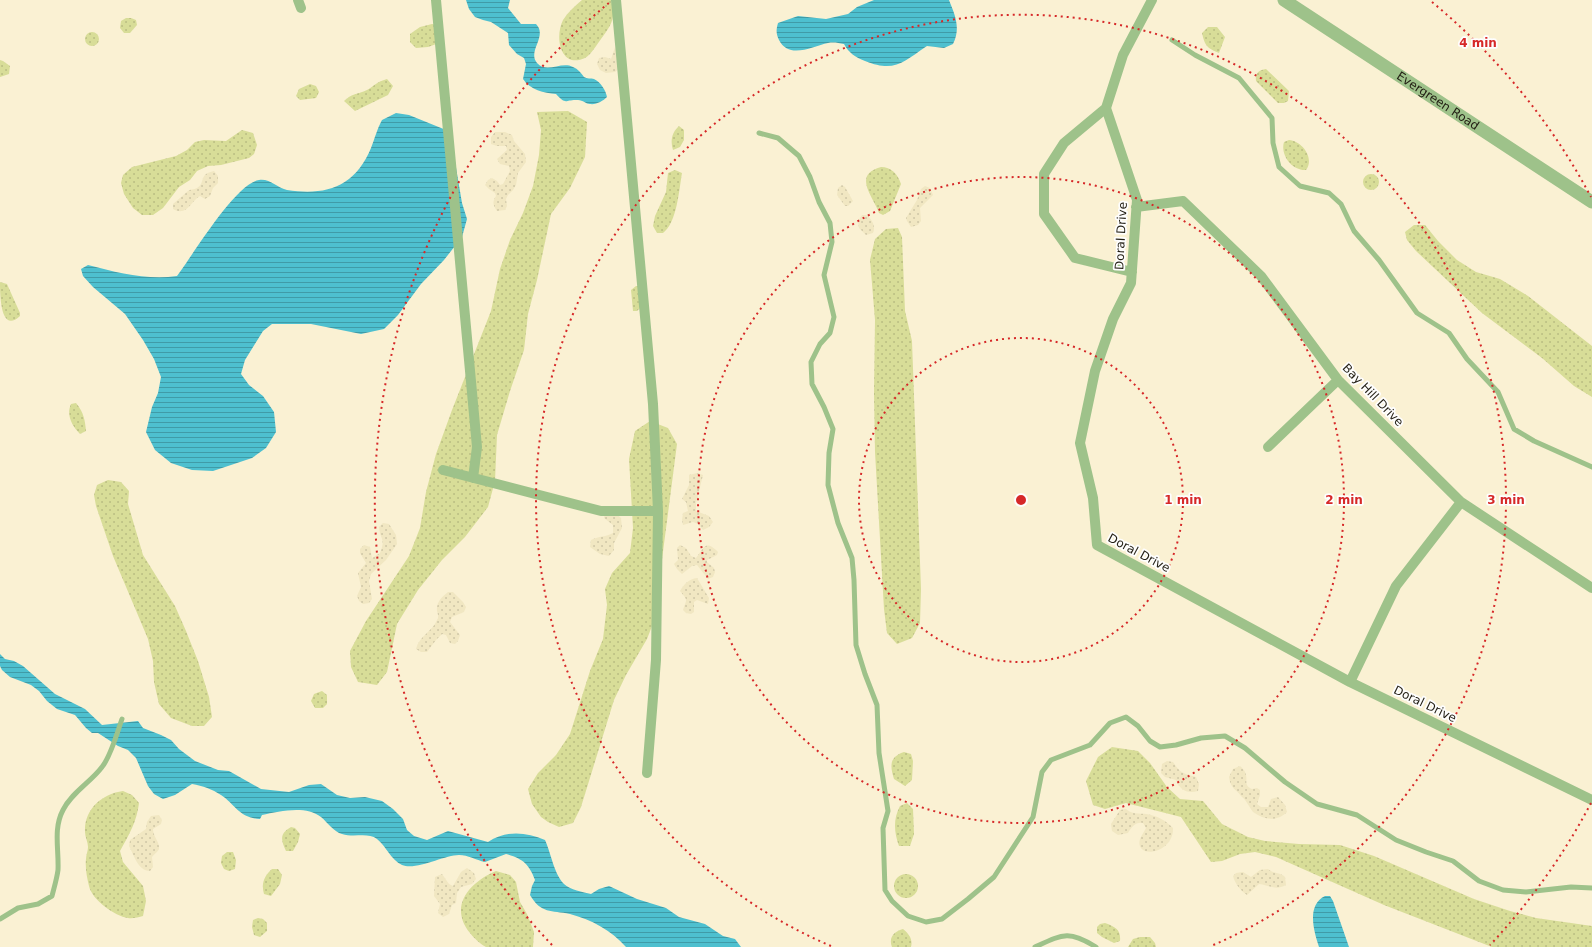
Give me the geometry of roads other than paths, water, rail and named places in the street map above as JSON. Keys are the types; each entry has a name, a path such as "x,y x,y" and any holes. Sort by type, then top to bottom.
{"street":[{"path":"436,0 476,447 473,478"},
{"path":"616,0 653,404 658,512 656,660 647,773"},
{"path":"1132,272 1075,258 1044,214 1044,174 1064,143 1106,108 1123,55 1152,0"},
{"name":"Evergreen Road","path":"1284,0 1592,202"},
{"name":"Doral Drive","path":"1106,108 1137,200 1131,283 1113,318 1095,370 1080,442 1093,498 1097,545 1350,682 1592,800"},
{"name":"Bay Hill Drive","path":"1136,207 1183,201 1261,276 1338,380 1461,502 1592,588"},
{"path":"1268,446 1338,380"},
{"path":"442,470 601,510 658,512"},
{"path":"1350,682 1396,586 1461,502"}],"lane":[{"path":"1172,40 1239,78 1272,118 1273,143 1279,167 1300,186 1329,193 1341,204 1354,231 1379,260 1417,313 1449,333 1467,359 1498,392 1514,429 1534,441 1592,467"},
{"path":"759,132 778,138 799,156 830,223 832,242 824,274 834,317 830,333 820,344 811,362 812,384 833,429 829,453 828,485 838,524 852,558 856,645 864,674 877,705 879,753 888,811 883,828 885,890 892,901 908,916 926,922 942,919 994,877 1033,817 1042,772 1051,760 1090,745 1110,722 1126,717 1138,726 1150,741 1160,747 1176,745 1200,738 1225,736 1245,748 1285,782 1317,804 1357,815 1396,840 1453,861 1479,881 1503,890 1526,892 1571,887 1592,888"},
{"path":"0,919 18,908 38,904 52,896 58,870 56,847 58,827 63,810 81,788 92,779 103,766 122,719"},
{"path":"1035,947 1058,936 1071,936 1096,947"}],"water":[{"path":"466,0 510,0 508,8 521,24 536,24 539,29 539,38 534,54 537,63 541,66 550,68 564,65 575,68 584,77 594,79 599,82 607,97 595,104 589,104 580,100 564,101 556,94 542,92 529,86 523,79 526,64 524,58 517,54 509,45 508,33 491,22 475,17 469,9"},
{"path":"874,0 949,0 955,16 957,27 953,44 944,48 927,46 905,61 891,66 884,66 858,58 850,52 844,44 828,43 809,49 795,51 783,46 778,38 778,23 798,16 826,19 848,14 857,7"},
{"path":"396,113 409,115 446,130 452,144 462,203 467,219 462,237 444,260 421,284 398,315 384,329 361,334 311,324 272,324 263,331 245,360 241,374 249,385 263,396 274,412 276,432 266,448 252,458 213,471 192,470 171,463 155,450 146,432 152,407 158,393 161,377 154,359 125,314 93,287 83,276 81,269 88,265 121,273 144,276 177,276 215,222 238,194 249,184 259,180 266,180 287,190 301,192 326,190 338,186 357,172 371,148 382,120"},
{"path":"0,654 5,659 14,661 23,666 55,694 85,709 102,725 138,721 143,728 171,740 179,749 195,761 218,770 229,771 261,789 289,792 309,785 321,784 337,795 350,798 365,797 382,801 403,819 407,830 414,836 427,840 448,831 488,842 495,838 509,834 523,834 538,837 545,840 558,875 564,884 570,888 591,894 599,889 609,886 637,899 666,908 679,917 705,924 723,936 735,939 741,947 626,947 601,926 570,914 547,910 538,905 530,895 535,880 528,866 521,860 506,854 485,862 459,855 446,857 415,866 408,866 398,863 377,839 365,835 347,835 339,833 321,817 308,811 285,811 262,815 260,819 253,818 242,814 218,793 192,784 175,795 163,799 154,794 148,786 136,758 128,750 118,746 98,733 92,733 75,715 57,709 31,685 10,677 2,670 0,666"},
{"path":"1325,896 1330,896 1333,901 1349,947 1319,947 1315,934 1313,912 1319,900"}]}
